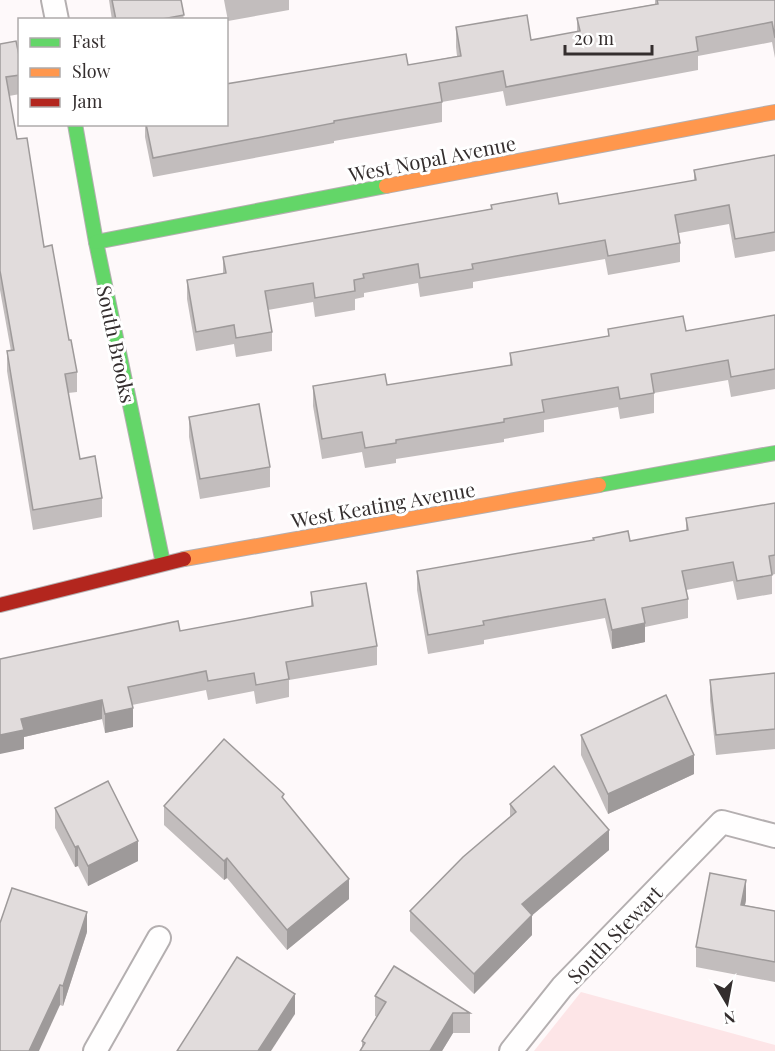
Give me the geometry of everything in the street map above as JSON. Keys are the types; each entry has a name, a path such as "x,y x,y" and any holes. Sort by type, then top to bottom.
{"street":[{"path":"53,0 57,18"},
{"name":"West Nopal Avenue","path":"96,242 775,112"},
{"name":"South Brooks","path":"75,126 96,242 163,563"},
{"name":"West Keating Avenue","path":"0,605 163,563 775,453"},
{"name":"South Stewart","path":"511,1051 562,987 722,822 775,836"},
{"path":"95,1051 159,938"}],"shaded area":[{"path":"581,992 775,1045 775,1051 534,1051"}],"building":[{"path":"112,0 181,0 184,15 168,18 116,18"},
{"path":"657,0 775,0 775,38 772,22 696,37 698,51 506,87 503,71 439,83 442,102 334,121 334,123 153,158 146,126 228,126 228,84 406,54 408,65 461,56 456,27 527,15 531,40 580,31 577,18 658,4"},
{"path":"16,41 18,75 6,77 17,139 27,138 44,247 52,245 69,340 71,340 77,372 65,374 80,459 95,456 102,498 33,510 7,351 14,350 0,271 0,44"},
{"path":"775,155 775,232 735,239 729,205 675,215 680,243 608,256 605,240 472,264 473,269 420,278 418,264 363,274 364,278 354,280 355,291 315,298 313,283 265,291 272,332 236,338 234,325 196,332 187,280 226,273 223,257 492,209 491,205 557,193 559,204 696,180 694,170"},
{"path":"775,315 775,369 731,377 728,360 651,374 654,393 620,399 618,387 542,400 544,412 504,419 504,422 396,440 396,443 365,448 362,432 322,439 313,386 385,374 387,385 512,365 510,353 609,336 608,329 683,316 686,331"},
{"path":"259,404 270,467 200,479 189,417"},
{"path":"775,503 775,555 769,556 772,575 737,581 733,562 682,571 688,599 642,608 645,623 612,630 605,599 483,621 484,625 428,635 417,571 594,540 593,538 628,531 630,541 688,530 686,518"},
{"path":"366,583 377,646 286,662 289,679 256,685 254,673 208,681 206,671 128,687 133,708 105,714 102,700 21,719 24,730 0,735 0,659 178,621 180,631 313,606 311,592"},
{"path":"775,673 775,729 716,735 710,680"},
{"path":"666,695 694,755 608,794 581,735"},
{"path":"224,739 284,794 282,797 349,879 287,930 227,858 224,861 164,806"},
{"path":"554,766 609,830 522,904 532,915 474,974 410,911 463,857 516,812 510,804"},
{"path":"108,781 138,841 88,866 78,846 75,847 55,808"},
{"path":"710,873 746,880 741,905 775,911 775,962 696,947"},
{"path":"12,888 87,912 63,986 60,985 29,1051 0,1051 0,923"},
{"path":"237,957 295,994 258,1051 177,1051"},
{"path":"394,966 470,1013 453,1013 430,1051 360,1051 365,1043 362,1041 386,1002 375,996"}],"traffic: fast":[{"path":"75,126 96,242 163,563"},
{"path":"96,242 386,186"},
{"path":"599,485 775,453"}],"traffic: slow":[{"path":"386,186 775,112"},
{"path":"184,559 599,485"}],"traffic: jam":[{"path":"0,605 184,559"}]}
